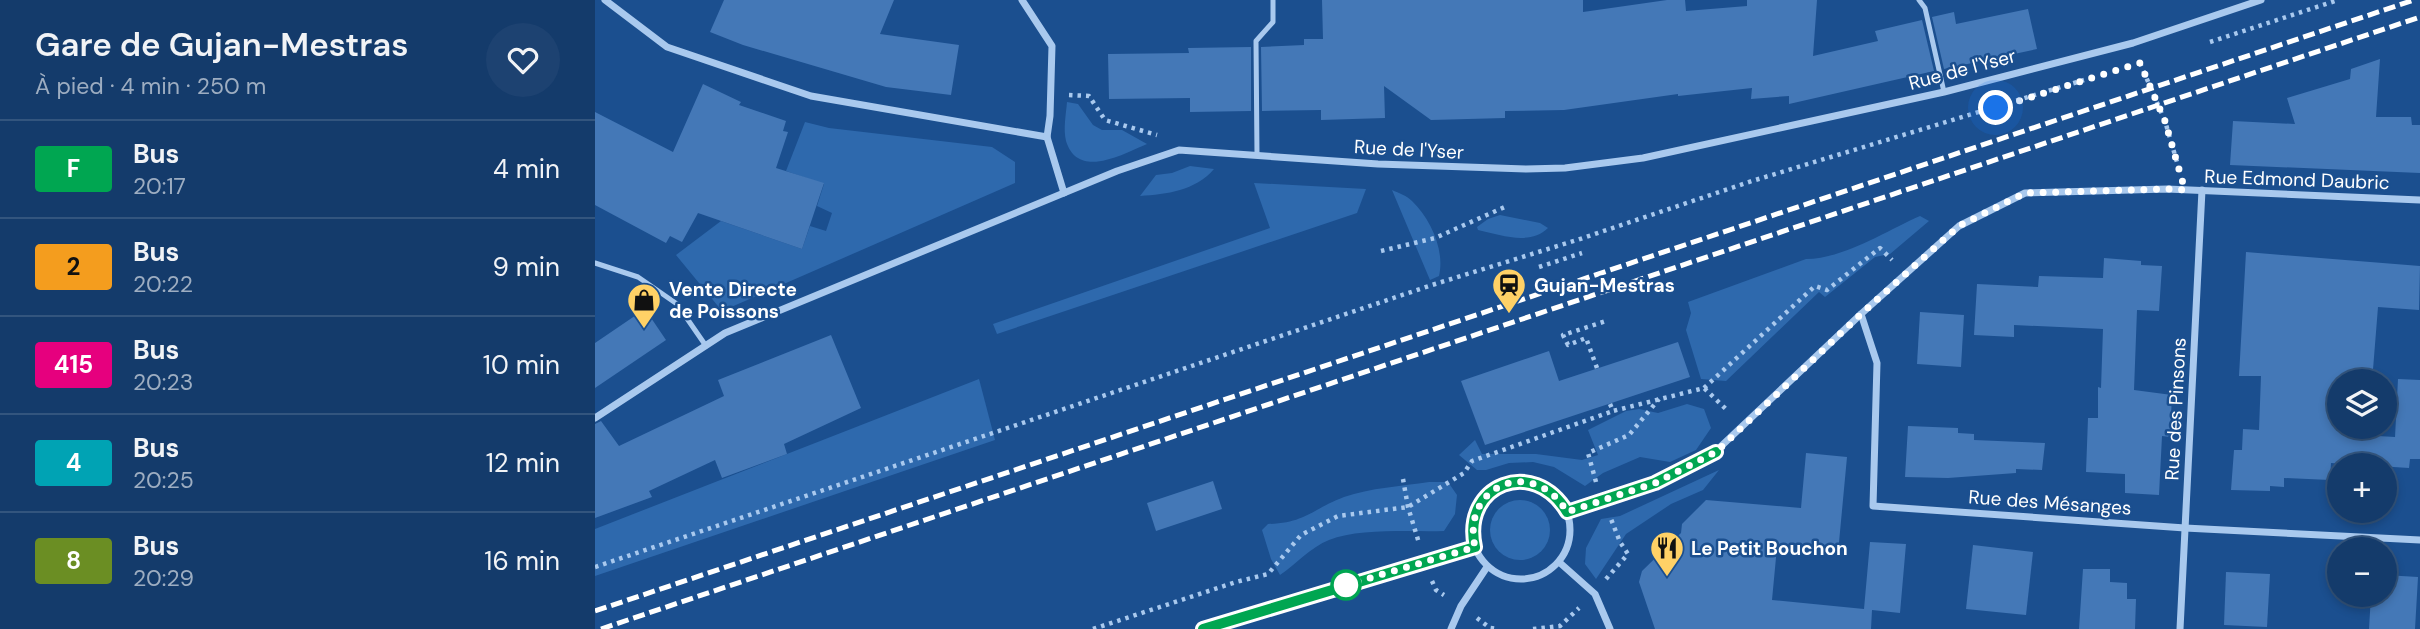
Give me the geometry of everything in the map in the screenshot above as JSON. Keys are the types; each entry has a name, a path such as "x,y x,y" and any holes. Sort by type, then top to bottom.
{"street":[{"path":"605,0 667,47 811,96 1048,137"},
{"path":"1022,0 1052,46 1048,137 1064,192"},
{"name":"Rue de l'Yser","path":"595,418 725,333 1064,192 1179,150 1457,167 1566,168 1673,153 1944,92 2133,43 2261,0"},
{"name":"Rue Edmond Daubric","path":"1567,512 1655,483 1716,452 1861,314 1959,226 2025,193 2167,189 2420,200"},
{"name":"Rue des Pinsons","path":"2180,629 2202,190"},
{"name":"Rue des Mésanges","path":"1861,314 1877,363 1873,506 2185,528 2420,540"},
{"path":"1524,481 1550,490 1567,512 1570,538 1559,562 1547,572 1532,578 1501,576 1487,567 1475,547 1472,520 1477,507 1497,487 1510,482 1524,481"},
{"path":"1203,629 1475,547"},
{"path":"1559,562 1595,594 1610,629"},
{"path":"1451,629 1461,606 1487,567"}],"lane":[{"path":"1257,155 1256,41 1273,22 1273,0"},
{"path":"1919,0 1925,8 1944,92"},
{"path":"595,262 638,277 677,304 706,346"}],"path":[{"path":"2133,43 2165,121 2185,190"},
{"path":"2127,67 2140,63"},
{"path":"595,567 1432,285 1752,181 2089,79"},
{"path":"1051,94 1089,96 1105,120 1156,134 1179,150"},
{"path":"1381,251 1435,237 1507,206"},
{"path":"1093,629 1268,574 1301,535 1338,516 1408,507 1464,472 1472,461 1613,411 1705,388 1815,286 1827,290 1880,248 1907,272"},
{"path":"1539,267 1582,253"},
{"path":"1597,368 1586,338 1568,345 1563,335 1606,321"},
{"path":"1705,388 1744,426"},
{"path":"1610,404 1613,411"}],"shaded area":[{"path":"1067,102 1078,104 1093,125 1102,130 1122,130 1147,144 1102,161 1080,159 1072,153 1066,141"},
{"path":"805,122 829,128 992,147 1015,162 1015,183 722,311 676,255 721,221 802,249 810,226 826,231 832,213 817,206 824,184 786,171"},
{"path":"1190,166 1214,169 1189,187 1140,196 1156,175 1172,173"},
{"path":"1254,183 1366,189 1357,213 997,334 993,324 1270,228"},
{"path":"1392,190 1412,201 1430,226 1440,256 1439,276 1430,280"},
{"path":"1500,215 1540,223 1548,228 1533,237 1524,238 1478,230 1477,227 1488,219"},
{"path":"1920,216 1929,221 1890,254 1875,257 1825,297 1819,292 1726,381 1701,379 1686,330 1691,313 1688,302 1806,259 1820,258 1849,249"},
{"path":"979,379 995,440 595,576 595,529"},
{"path":"1687,404 1704,409 1711,428 1696,450 1670,462 1640,457 1603,473 1585,486 1554,467 1533,462 1509,463 1477,470 1459,455 1475,440 1482,454 1536,454 1582,460 1598,455 1588,430 1626,411 1639,409 1658,413"},
{"path":"1719,470 1703,490 1671,504 1626,534 1596,579 1585,564 1586,548 1601,519 1620,516"},
{"path":"1429,482 1448,482 1457,495 1455,514 1444,531 1370,532 1341,536 1316,547 1280,575 1271,559 1262,530 1268,524 1300,518 1354,494"},
{"path":"1520,500 1541,509 1550,530 1541,551 1520,560 1499,551 1490,530 1499,509"}],"building":[{"path":"724,0 894,0 880,34 959,45 951,95 886,87 743,45 710,32"},
{"path":"1322,0 1583,0 1583,12 1667,0 1685,0 1686,11 1747,6 1747,0 1817,0 1813,56 1878,41 1875,31 1922,20 1934,71 1789,104 1789,96 1751,99 1752,88 1678,94 1564,110 1505,111 1505,118 1431,120 1384,86 1385,118 1321,120 1321,110 1262,111 1261,47 1304,45 1304,39 1323,39"},
{"path":"2028,9 2037,49 1944,69 1932,17 1954,12 1956,24"},
{"path":"1251,47 1251,111 1190,112 1190,98 1109,99 1108,54 1189,53 1188,48"},
{"path":"2380,59 2376,117 2411,117 2412,125 2420,125 2420,173 2230,165 2233,121 2295,124 2287,98 2350,79 2351,69"},
{"path":"703,84 741,102 739,105 786,121 783,131 788,132 776,168 824,183 802,249 698,213 682,242 670,236 666,243 595,205 595,112 673,152"},
{"path":"2246,252 2420,266 2419,310 2378,307 2373,369 2327,369 2327,439 2397,439 2398,379 2420,380 2420,459 2410,459 2409,468 2397,467 2397,453 2327,453 2327,480 2284,478 2284,487 2270,486 2270,491 2231,490 2234,450 2242,450 2243,429 2259,430 2261,376 2239,376"},
{"path":"2104,258 2162,266 2159,311 2137,310 2134,390 2172,395 2170,437 2162,436 2159,495 2125,493 2125,474 2086,472 2088,418 2098,418 2103,329 2014,325 2014,337 1974,335 1977,284 2038,287 2039,276 2103,278"},
{"path":"645,309 666,340 595,388 595,343"},
{"path":"1920,312 1964,315 1961,367 1917,364"},
{"path":"831,335 861,408 784,444 787,454 722,478 715,460 649,491 652,497 595,518 595,424 601,421 619,446 724,396 718,380"},
{"path":"1678,342 1690,377 1485,445 1461,381 1549,351 1559,381"},
{"path":"1908,426 1958,428 1958,433 1974,434 1974,440 2045,443 2042,470 2016,469 2016,473 1948,478 1905,477"},
{"path":"1806,453 1847,457 1838,553 1777,547 1772,600 1864,609 1870,542 1906,544 1900,613 1872,610 1871,629 1655,629 1639,582 1642,571 1681,533 1682,524 1706,500 1801,508"},
{"path":"1213,481 1222,509 1156,531 1147,503"},
{"path":"1973,545 2033,552 2026,615 1966,609"},
{"path":"2083,569 2110,569 2110,582 2127,583 2127,599 2136,599 2135,629 2079,629"},
{"path":"2226,572 2270,574 2267,627 2224,625"},
{"path":"2397,576 2418,577 2415,629 2369,629 2370,607 2397,607"}],"railway":[{"path":"595,611 2414,0"},
{"path":"601,629 2420,17"}],"bus line":[{"name":"F","path":"1203,629 1475,547 1472,520 1477,507 1497,487 1510,482 1524,481 1550,490 1567,512 1655,483 1716,452"}],"place":[{"name":"Gujan-Mestras","path":"1509,315"},
{"name":"Vente Directe de Poissons","path":"644,330"},
{"name":"Le Petit Bouchon","path":"1667,578"}],"route":[{"path":"1346,585 1475,547 1472,520 1477,507 1497,487 1510,482 1524,481 1550,490 1567,512 1655,483 1716,452 1861,314 1959,226 2025,193 2185,190 2165,121 2140,63 1996,108"}]}
